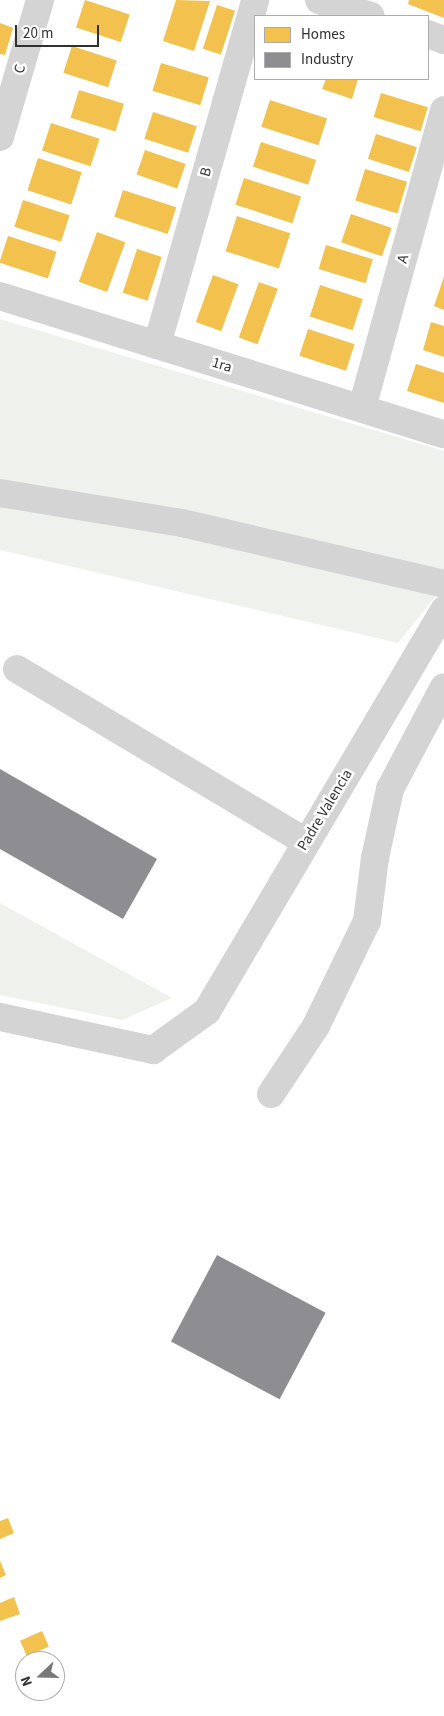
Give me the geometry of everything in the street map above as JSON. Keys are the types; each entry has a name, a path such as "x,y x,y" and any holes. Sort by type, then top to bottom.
{"street":[{"name":"C","path":"0,137 40,0"},
{"name":"B","path":"157,345 256,0"},
{"path":"320,0 367,15"},
{"path":"429,34 444,40"},
{"name":"A","path":"362,408 444,110"},
{"name":"1ra","path":"0,296 444,434"},
{"path":"0,492 182,523 444,584"},
{"name":"Padre Valencia","path":"0,1016 153,1050 207,1011 444,610"},
{"path":"17,669 306,842"},
{"path":"271,1094 316,1026 366,921 375,858 390,789 444,687"}],"shaded area":[{"path":"0,319 444,451 444,586 398,643 0,550"},
{"path":"0,903 172,998 122,1020 0,995"}],"building: Homes":[{"path":"85,0 130,15 121,42 76,28"},
{"path":"176,0 210,1 194,51 163,41"},
{"path":"409,0 444,0 444,18 408,4"},
{"path":"217,5 235,11 221,55 203,49"},
{"path":"0,23 13,28 5,55 0,54"},
{"path":"72,46 117,61 108,87 63,73"},
{"path":"161,63 209,78 200,105 153,91"},
{"path":"326,80 358,80 352,99 322,89"},
{"path":"79,90 124,104 115,131 71,118"},
{"path":"381,93 428,107 421,131 374,117"},
{"path":"270,100 327,119 318,145 261,127"},
{"path":"153,112 197,126 188,153 144,139"},
{"path":"51,123 100,139 91,166 42,151"},
{"path":"376,134 417,147 409,172 368,159"},
{"path":"261,142 316,160 308,185 253,167"},
{"path":"145,150 186,164 177,189 137,175"},
{"path":"38,158 82,172 71,205 27,190"},
{"path":"365,169 407,182 397,213 355,201"},
{"path":"244,178 301,197 292,223 235,205"},
{"path":"123,190 176,207 168,234 114,217"},
{"path":"23,200 70,215 61,242 14,227"},
{"path":"351,214 392,228 382,256 341,242"},
{"path":"237,216 290,233 279,268 226,251"},
{"path":"97,232 125,242 107,292 79,282"},
{"path":"8,236 57,252 48,278 0,263"},
{"path":"326,245 373,259 366,283 319,269"},
{"path":"137,249 162,257 148,301 123,293"},
{"path":"213,275 238,284 221,331 196,322"},
{"path":"444,277 444,310 434,306"},
{"path":"259,282 278,289 258,344 239,337"},
{"path":"320,285 363,299 353,330 310,316"},
{"path":"431,322 444,326 444,357 423,350"},
{"path":"308,329 355,344 346,371 299,356"},
{"path":"416,364 444,373 444,403 407,391"},
{"path":"8,1518 14,1533 0,1539 0,1521"},
{"path":"0,1561 6,1575 0,1578"},
{"path":"14,1597 20,1614 0,1621 0,1603"},
{"path":"42,1631 49,1647 39,1651 25,1651 20,1641"}],"building: Industry":[{"path":"0,769 157,859 123,919 0,849"},
{"path":"217,1255 326,1313 280,1399 171,1342"}]}
